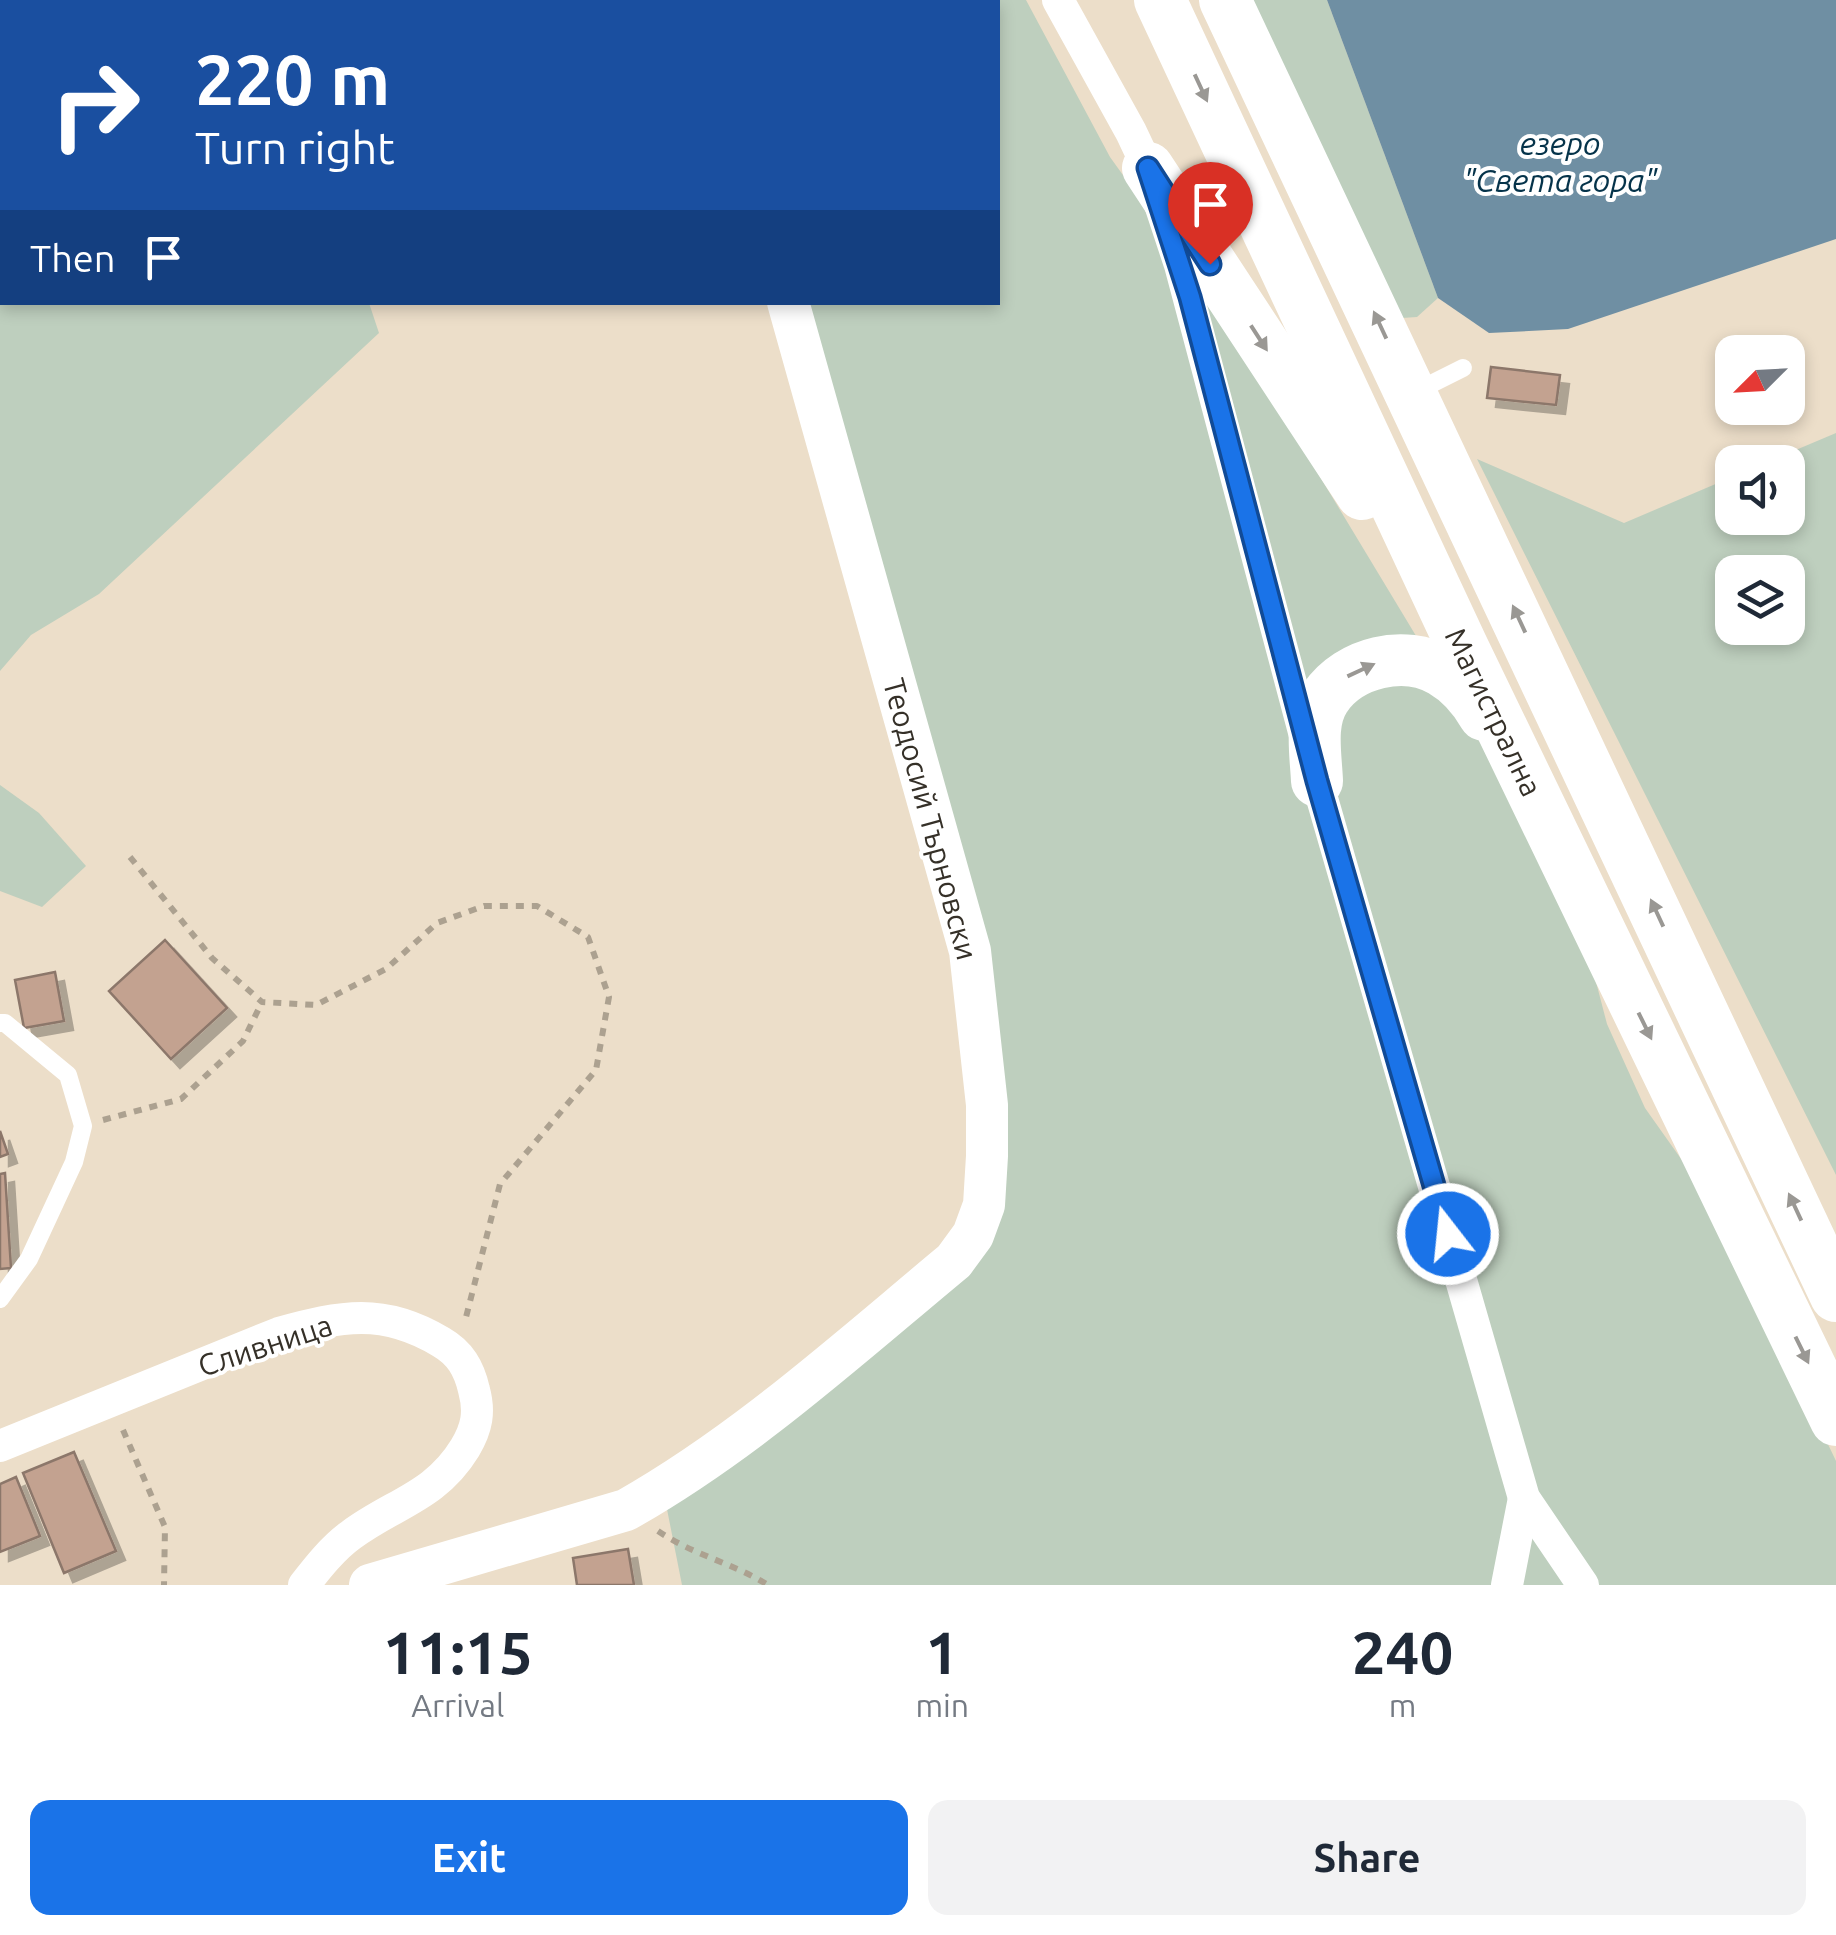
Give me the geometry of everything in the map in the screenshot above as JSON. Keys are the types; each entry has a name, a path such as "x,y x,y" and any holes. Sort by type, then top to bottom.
{"main road":[{"name":"Магистрална","path":"1160,0 1462,646 1836,1420"},
{"name":"Магистрална","path":"1225,0 1836,1296"},
{"path":"1148,168 1462,646"},
{"path":"1317,781 1314,724 1324,698 1349,674 1379,662 1408,660 1439,669 1470,692 1527,780"}],"street":[{"path":"1058,0 1148,168 1199,329 1317,781 1524,1498 1582,1585"},
{"name":"Теодосий Търновски","path":"370,1585 626,1510 663,1489 762,1420 954,1261 973,1235 984,1206 987,1105 970,952 789,305"},
{"name":"Сливница","path":"0,1446 279,1333 323,1321 361,1316 395,1320 458,1352"},
{"path":"304,1585 351,1535 425,1494 452,1470 470,1439 479,1410 472,1381 458,1352"},
{"path":"1507,1585 1524,1498"}],"lane":[{"path":"1413,394 1463,368"},
{"path":"0,1022 68,1076 83,1126 74,1162 29,1259 0,1299"}],"path":[{"path":"130,856 212,958 262,1002 316,1005 386,970 437,923 484,906 538,906 588,938 609,997 596,1070 500,1184 458,1352"},
{"path":"83,1126 181,1099 243,1041 262,1002"},
{"path":"111,1401 164,1527 164,1585"},
{"path":"626,1510 694,1554 746,1571 768,1585"}],"green space":[{"path":"1000,0 1026,0 1110,157 1217,306 1512,795 1584,936 1607,1024 1645,1108 1713,1204 1836,1461 1836,1585 682,1585 663,1489 954,1261 987,1105 788,305 1000,305"},
{"path":"1239,0 1327,0 1438,298 1417,317 1387,319"},
{"path":"0,305 370,305 379,333 99,594 31,635 0,671"},
{"path":"1836,433 1836,1175 1477,459 1624,523 1715,484 1715,535 1805,535 1805,446"},
{"path":"0,785 39,813 86,866 42,907 0,891"}],"water":[{"name":"езеро \"Света гора\"","path":"1327,0 1836,0 1836,239 1568,329 1489,333 1438,298"}],"building":[{"path":"1491,367 1560,375 1556,405 1487,398"},
{"path":"165,940 227,1008 171,1059 109,991"},
{"path":"55,972 64,1021 24,1028 15,980"},
{"path":"0,1131 8,1154 0,1157"},
{"path":"5,1173 11,1268 0,1269 0,1174"},
{"path":"74,1452 116,1551 64,1573 23,1473"},
{"path":"16,1477 40,1536 0,1552 0,1484"},
{"path":"628,1549 634,1585 577,1585 573,1558"}],"route":[{"path":"1210,264 1148,168 1190,297 1317,781 1448,1234"}]}
